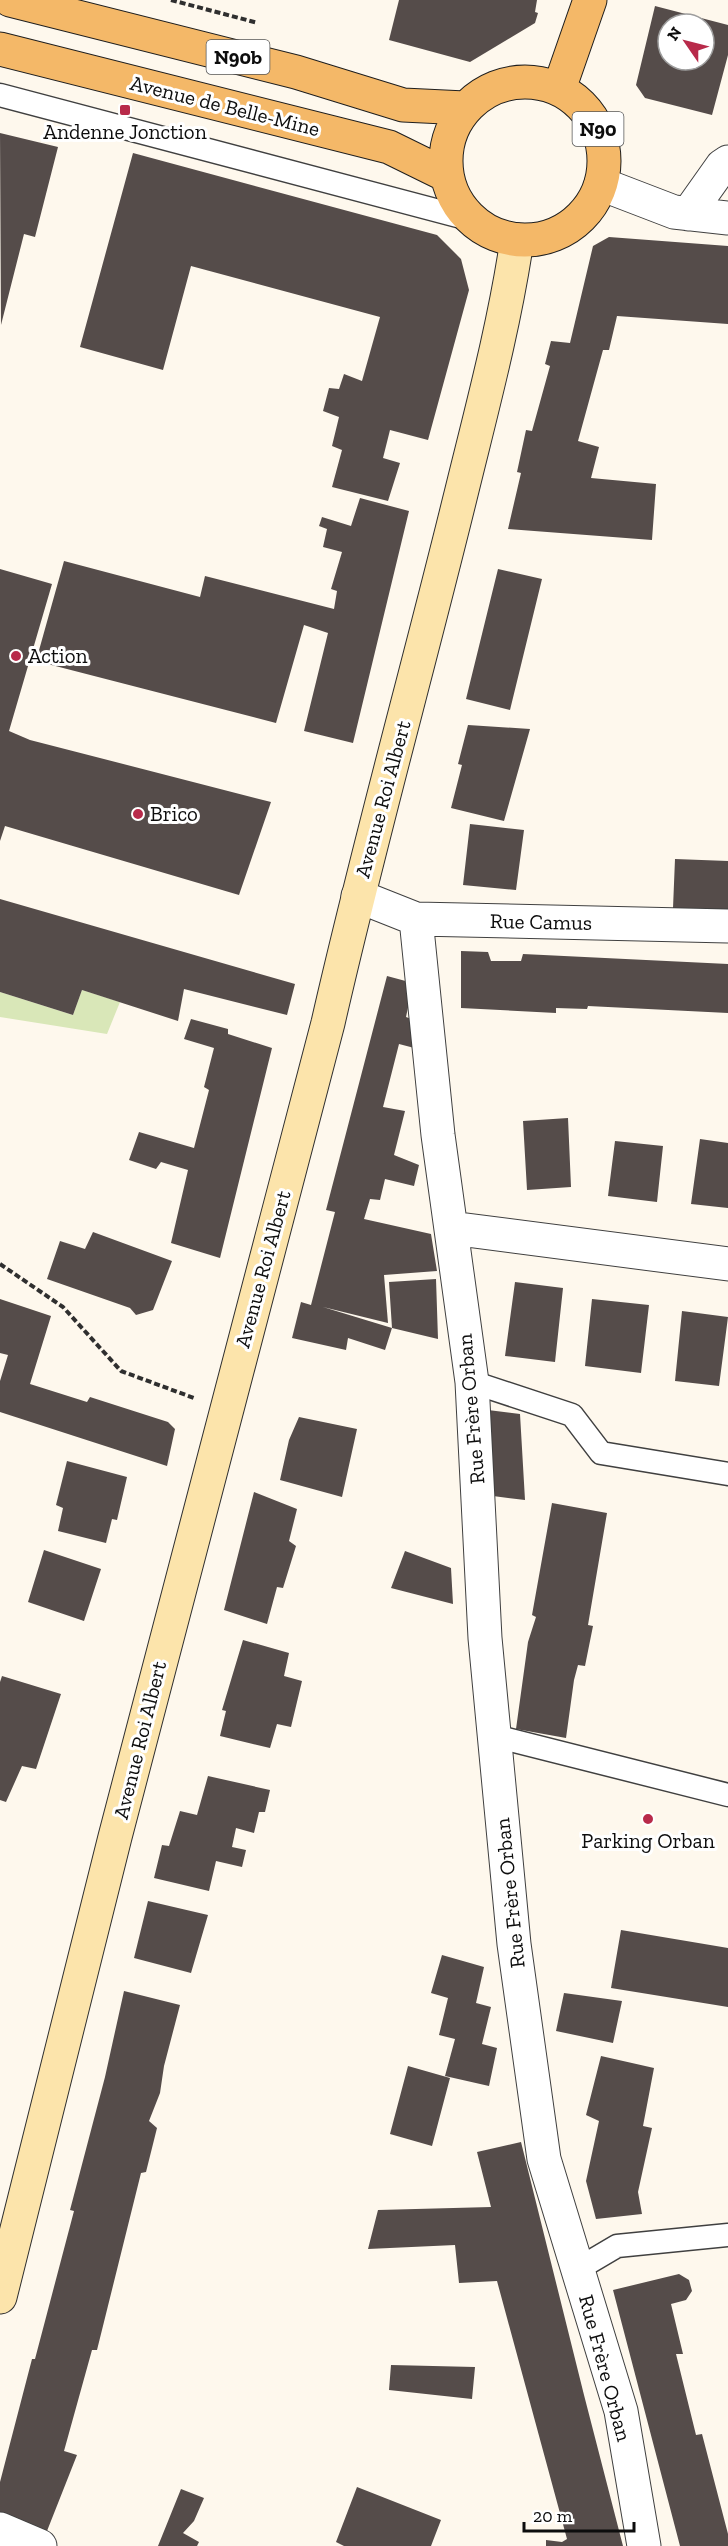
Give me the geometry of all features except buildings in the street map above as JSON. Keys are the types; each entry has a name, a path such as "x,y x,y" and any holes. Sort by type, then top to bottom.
{"main road":[{"name":"N90b","path":"10,0 296,72 403,105 465,108"},
{"name":"N90","path":"560,90 590,0"},
{"name":"Avenue de Belle-Mine","path":"0,49 389,147 446,175"},
{"name":"N90","path":"535,82 560,90 582,106 597,129 604,156 601,184 588,208 569,227 544,238 517,240 491,234 469,219 454,198 446,175 448,139 465,108 486,92 510,83 535,82"},
{"name":"Avenue Roi Albert","path":"0,2297 407,710 508,304 517,240"}],"street":[{"path":"688,214 722,166 728,162"},
{"path":"601,184 674,212 728,218"},
{"name":"Rue Camus","path":"358,896 416,919 728,926"},
{"name":"Rue Frère Orban","path":"416,919 438,1135 472,1382 485,1638 514,1944 544,2159 621,2412 644,2546"},
{"path":"451,1228 728,1264"},
{"path":"0,2529 40,2546"}],"lane":[{"path":"0,95 469,219"},
{"path":"472,1382 572,1415 601,1453 728,1474"},
{"path":"495,1737 728,1795"},
{"path":"578,2269 617,2246 728,2235"}],"path":[{"path":"171,0 268,26"},
{"path":"0,1264 63,1307 121,1371 226,1409"}],"green space":[{"path":"82,990 120,1002 107,1034 0,1017 0,992 73,1015"}],"place":[{"name":"Andenne Jonction","path":"125,110"},
{"name":"Action","path":"16,656"},
{"name":"Brico","path":"138,814"},
{"name":"Parking Orban","path":"648,1819"}]}
